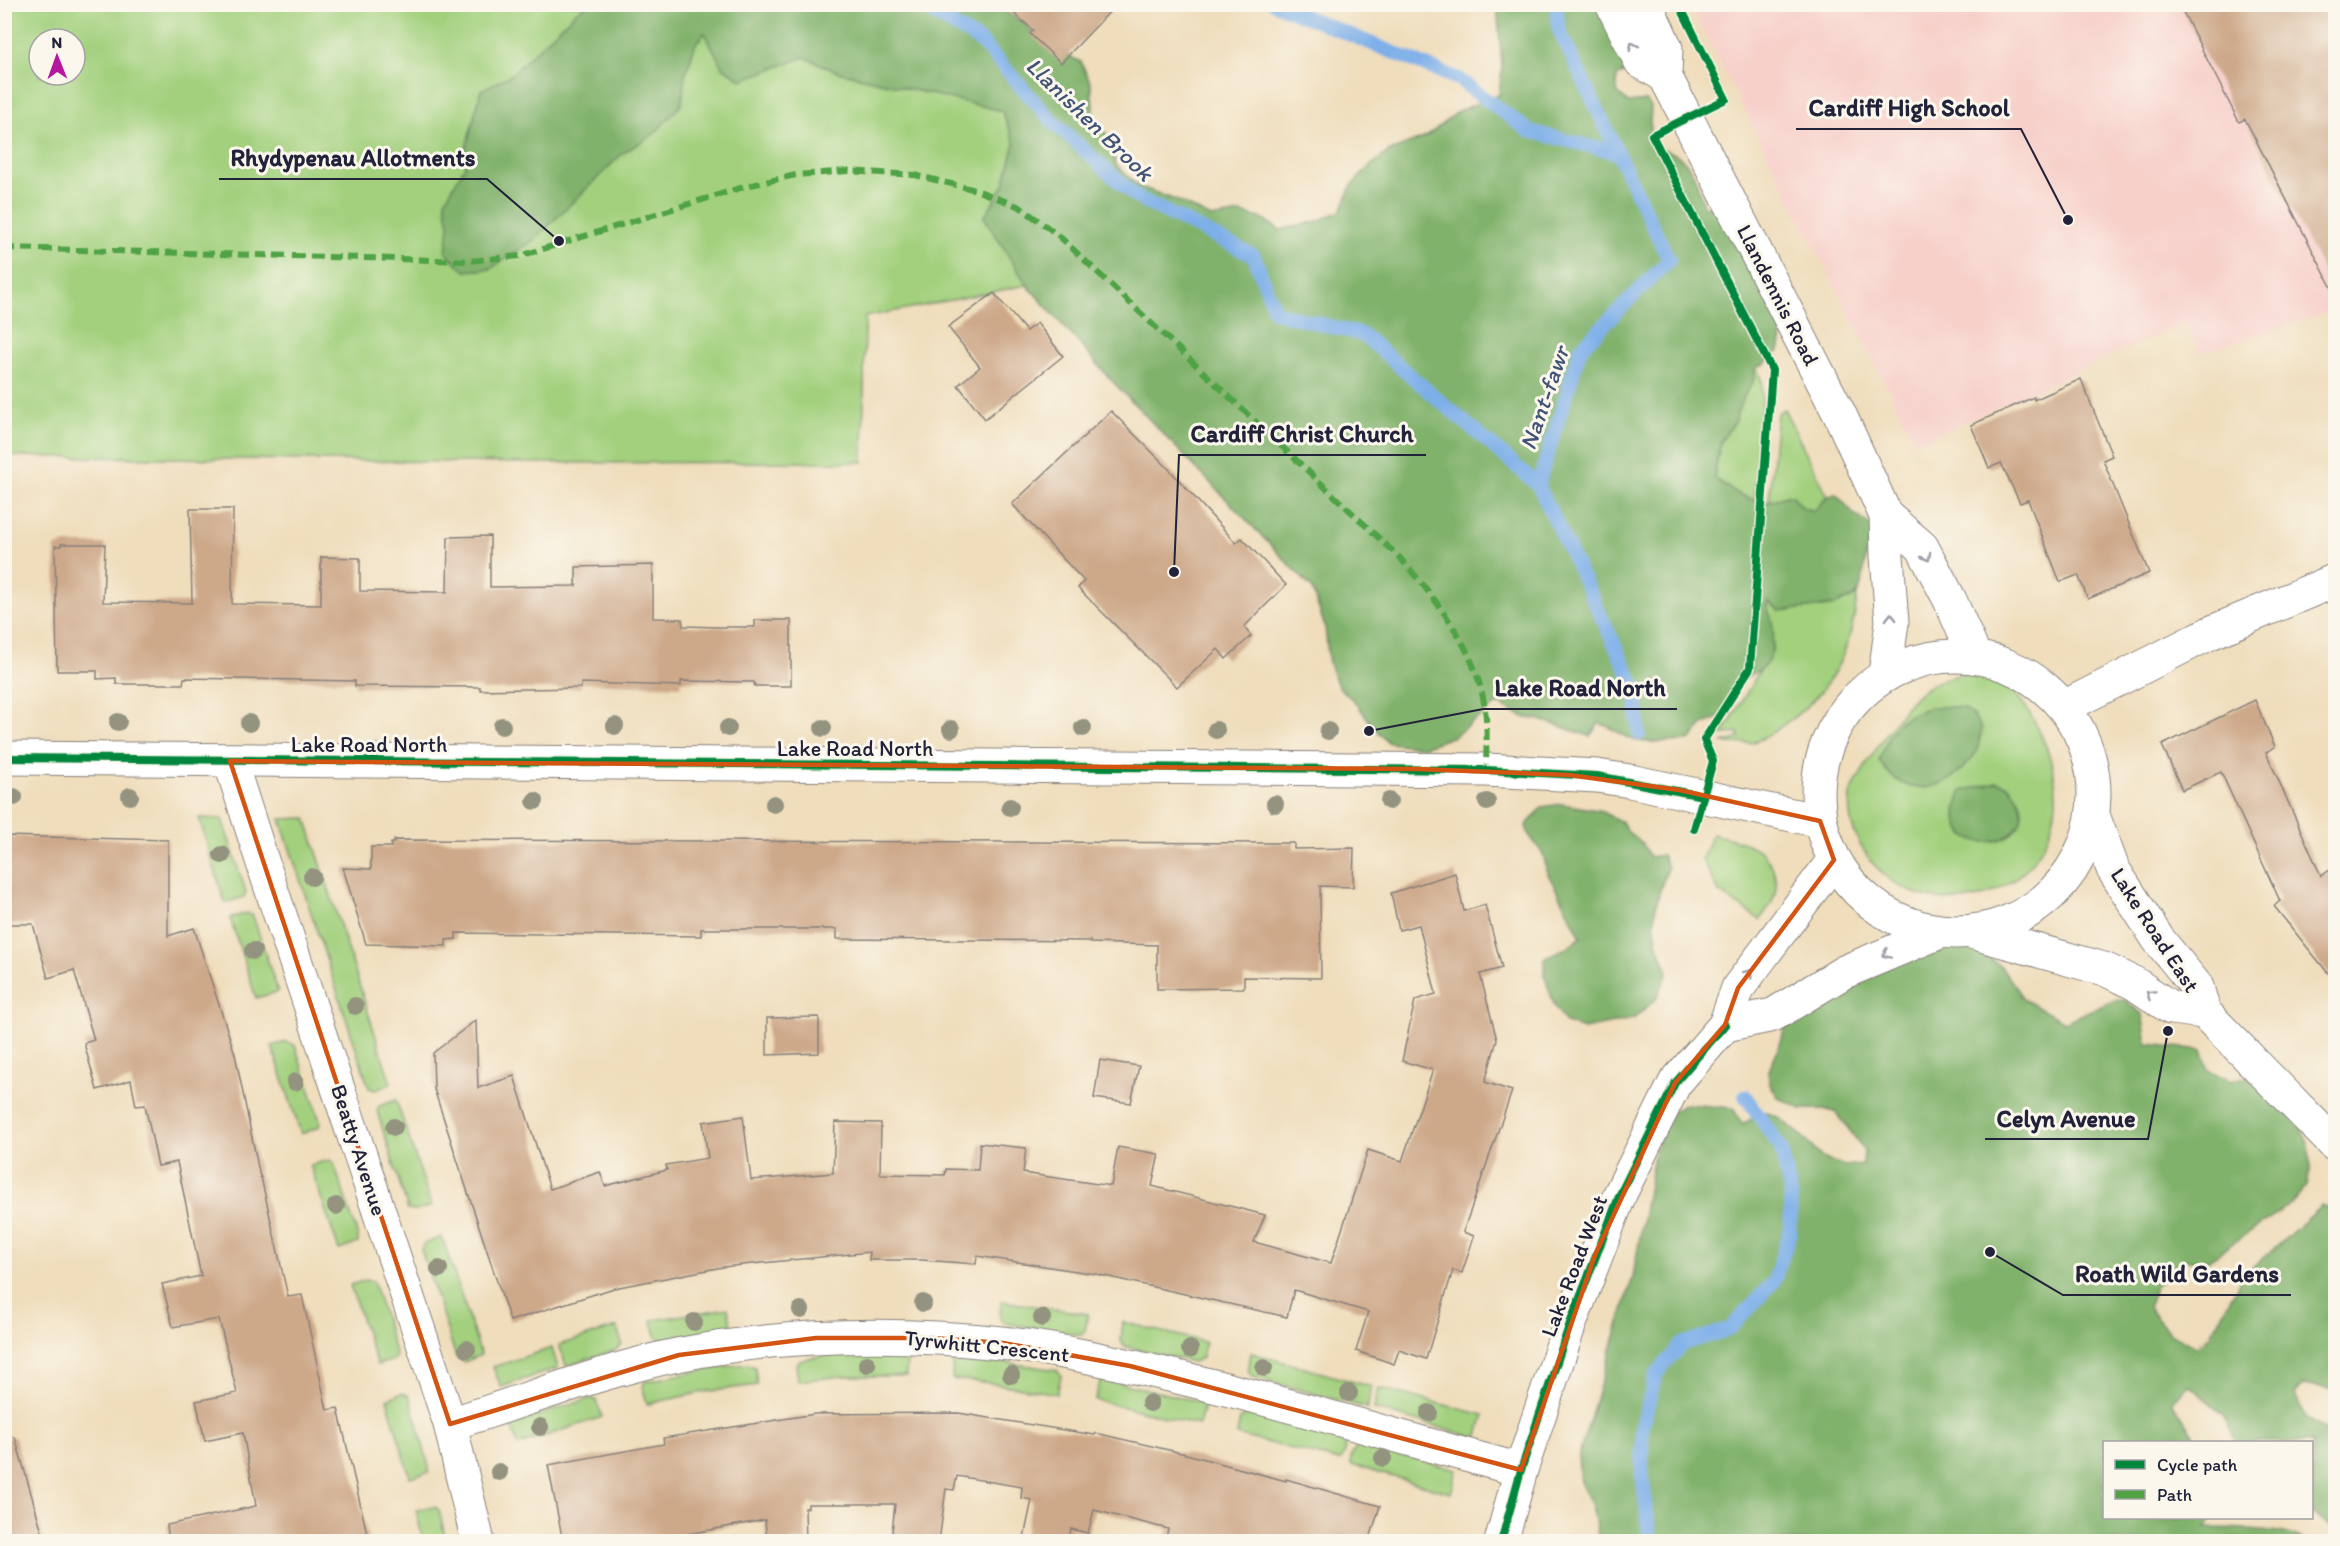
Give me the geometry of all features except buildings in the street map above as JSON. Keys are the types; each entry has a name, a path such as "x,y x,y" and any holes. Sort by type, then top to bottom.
{"street":[{"path":"1612,4 1641,62 1665,76"},
{"name":"Llandennis Road","path":"1646,4 1666,48 1665,76 1841,417 1886,516 1892,622 1885,675"},
{"name":"Llandennis Road","path":"1886,516 1922,547 1950,600 1975,657"},
{"path":"2064,707 2210,633 2336,580"},
{"name":"Lake Road East","path":"2204,1012 2171,1008 2134,983 2104,969 1956,932 1897,920 1861,895 1834,860 1820,820 1818,778 1829,737 1853,702 1885,675 1914,662 1944,656 1975,657 2009,666 2039,683 2064,707 2086,744 2095,785 2093,815 2113,869 2158,939 2197,987 2204,1012 2336,1146"},
{"name":"Lake Road North","path":"4,758 1486,770 1597,776 1820,820"},
{"name":"Beatty Avenue","path":"230,761 450,1424 478,1542"},
{"path":"1725,1025 1773,1015 1844,972 1956,932 2012,921 2048,899 2075,866 2087,842 2093,815"},
{"name":"Lake Road West","path":"1501,1542 1521,1470 1569,1326 1620,1194 1675,1083 1725,1025 1738,988 1834,860"},
{"name":"Tyrwhitt Crescent","path":"450,1424 628,1366 679,1355 816,1338 866,1336 932,1338 1003,1343 1070,1353 1130,1366 1218,1387 1521,1470"}],"highlighted area":[{"path":"230,761 1416,769 1569,775 1679,790 1820,821 1834,860 1738,988 1725,1025 1675,1083 1595,1255 1521,1470 1130,1366 1003,1343 932,1338 816,1338 679,1355 450,1424"}],"shaded area":[{"path":"1690,5 2335,5 2335,310 2199,354 2186,322 1916,444"}],"green space":[{"path":"5,5 783,5 1002,111 1068,197 1091,355 1027,285 865,317 863,462 532,463 5,456"},
{"path":"588,5 994,5 1023,22 1042,43 1081,62 1091,84 1094,120 1108,136 1116,165 1138,186 1178,201 1211,218 1240,213 1261,218 1280,230 1318,221 1341,211 1351,186 1388,152 1426,137 1458,111 1499,95 1502,68 1497,5 1611,5 1636,64 1617,77 1617,92 1628,103 1646,101 1651,107 1653,147 1673,153 1687,164 1698,185 1703,207 1724,203 1786,318 1779,351 1763,365 1756,367 1753,382 1742,399 1734,423 1721,441 1714,478 1746,498 1768,501 1792,495 1802,507 1814,511 1828,496 1836,494 1855,515 1874,527 1866,555 1862,583 1857,595 1836,605 1779,611 1768,601 1773,646 1768,661 1761,669 1734,686 1729,697 1727,714 1704,724 1689,741 1634,740 1599,723 1590,736 1537,719 1526,718 1497,704 1454,736 1423,747 1389,743 1375,729 1357,704 1338,686 1329,664 1325,627 1312,588 1114,383 1027,285 984,217 1004,185 1015,143 1002,111 838,72 804,57 742,80 722,67 705,33 696,43 685,75 682,104 653,135 623,153 533,241 490,269 465,271 446,253 449,226 445,201 465,166 466,148 481,90 511,75 578,10"},
{"path":"1756,366 1762,382 1762,399 1754,500 1735,493 1714,478 1721,441 1734,423 1742,399 1753,382"},
{"path":"1784,409 1828,496 1814,511 1769,501 1777,413"},
{"path":"1857,595 1850,634 1844,651 1837,668 1816,697 1802,711 1760,740 1750,743 1722,743 1740,738 1738,732 1722,735 1759,672 1768,661 1768,601 1822,607 1836,605"},
{"path":"1966,673 1984,675 1996,680 2012,691 2033,718 2053,769 2056,801 2053,820 2047,837 2027,868 1998,890 1962,900 1930,898 1891,881 1869,858 1853,829 1849,808 1850,797 1859,777 1878,747 1915,697 1936,682"},
{"path":"1931,707 1961,708 1972,715 1982,729 1975,755 1961,770 1939,784 1917,788 1896,780 1879,760 1896,726 1910,715"},
{"path":"1997,782 2008,785 2018,797 2021,805 2021,819 2015,830 2005,838 1979,841 1968,837 1959,828 1956,814 1961,791"},
{"path":"1561,804 1598,810 1622,822 1628,832 1642,843 1650,857 1662,855 1668,867 1658,897 1654,920 1658,943 1668,972 1656,999 1633,1019 1584,1029 1566,1023 1554,1005 1544,974 1545,957 1566,948 1581,937 1548,874 1543,854 1529,835 1526,826 1542,807"},
{"path":"199,818 222,819 246,892 244,897 225,903"},
{"path":"306,818 391,1084 375,1090 369,1088 280,819"},
{"path":"1712,834 1748,845 1760,851 1770,862 1775,877 1775,892 1772,903 1760,920 1719,892 1702,859"},
{"path":"247,913 253,916 278,992 256,998 230,918"},
{"path":"1941,937 1963,943 2000,965 2025,1000 2064,1022 2113,1001 2125,1000 2142,1014 2147,1044 2202,1050 2208,1070 2232,1081 2247,1076 2290,1107 2309,1144 2310,1170 2307,1185 2292,1203 2207,1261 2183,1260 2156,1286 2148,1307 2171,1334 2196,1346 2210,1336 2242,1277 2322,1206 2335,1210 2335,1390 2303,1385 2295,1394 2305,1417 2335,1436 2335,1530 2313,1513 2313,1441 2236,1441 2224,1415 2189,1385 2172,1401 2193,1435 2201,1441 2103,1441 2103,1519 2212,1519 2206,1528 2271,1531 2295,1536 2304,1541 1599,1541 1592,1506 1581,1482 1578,1458 1633,1277 1655,1149 1673,1111 1686,1104 1733,1108 1742,1124 1765,1112 1778,1117 1801,1135 1822,1158 1845,1166 1863,1164 1864,1150 1837,1113 1824,1109 1801,1109 1778,1097 1770,1084 1768,1073 1782,1039 1791,995"},
{"path":"286,1042 295,1045 320,1121 319,1127 301,1134 272,1046"},
{"path":"396,1100 432,1206 415,1211 408,1210 377,1111 379,1106"},
{"path":"330,1160 334,1164 358,1236 358,1243 339,1250 310,1165"},
{"path":"442,1237 481,1355 464,1362 456,1357 421,1249 424,1244"},
{"path":"367,1280 373,1281 396,1355 394,1360 377,1365 350,1285"},
{"path":"1001,1301 1088,1314 1085,1331 1081,1335 1004,1323 1000,1318"},
{"path":"728,1308 731,1324 726,1328 660,1340 656,1336 652,1320"},
{"path":"1123,1322 1205,1342 1202,1358 1193,1362 1124,1346 1121,1340"},
{"path":"617,1327 622,1344 616,1350 566,1366 559,1345"},
{"path":"552,1348 558,1368 501,1387 493,1367"},
{"path":"900,1353 907,1359 906,1376 843,1376 798,1381 796,1364 803,1360 829,1355"},
{"path":"1251,1353 1372,1387 1367,1408 1253,1377 1248,1372"},
{"path":"976,1358 1057,1370 1061,1376 1057,1394 952,1379 953,1360"},
{"path":"748,1364 755,1367 757,1385 703,1392 647,1404 643,1388 644,1382"},
{"path":"1106,1380 1201,1402 1203,1409 1199,1425 1095,1400 1100,1382"},
{"path":"1379,1388 1484,1415 1477,1438 1374,1409"},
{"path":"402,1393 410,1398 429,1467 429,1472 410,1477 387,1399"},
{"path":"591,1398 597,1401 602,1417 518,1445 512,1429 514,1423"},
{"path":"1251,1413 1345,1440 1344,1454 1339,1461 1237,1435 1240,1419"},
{"path":"1359,1444 1457,1470 1451,1493 1351,1465 1352,1453"},
{"path":"435,1507 439,1510 446,1541 423,1541 416,1510"}],"waterway":[{"name":"Llanishen Brook","path":"918,4 981,42 1053,122 1136,197 1254,256 1275,312 1363,335 1538,485"},
{"path":"1275,4 1458,79 1529,131 1617,153"},
{"name":"Nant-fawr","path":"1556,4 1559,30 1669,260 1581,348 1538,485 1635,687 1639,734"},
{"name":"Nant-fawr","path":"1652,1542 1642,1474 1642,1426 1656,1374 1682,1344 1730,1329 1774,1281 1790,1233 1791,1195 1781,1148 1745,1096"}],"marked path":[{"path":"4,248 470,261 520,256 747,186 796,175 848,171 915,175 976,190 1020,207 1058,235 1400,558 1442,610 1454,628 1474,668 1481,689 1486,717 1486,770"}],"cycle path":[{"path":"1679,4 1726,99 1652,135 1772,370 1750,668 1704,740 1713,761 1694,829"},
{"path":"4,758 1486,770 1597,776 1703,796"},
{"path":"1501,1542 1521,1470 1569,1326 1620,1194 1675,1083 1725,1025"}],"place":[{"name":"Cardiff High School","path":"2068,220"},
{"name":"Rhydypenau Allotments","path":"559,241"},
{"name":"Cardiff Christ Church","path":"1174,572"},
{"name":"Lake Road North","path":"1369,731"},
{"name":"Celyn Avenue","path":"2168,1031"},
{"name":"Roath Wild Gardens","path":"1990,1252"}]}
